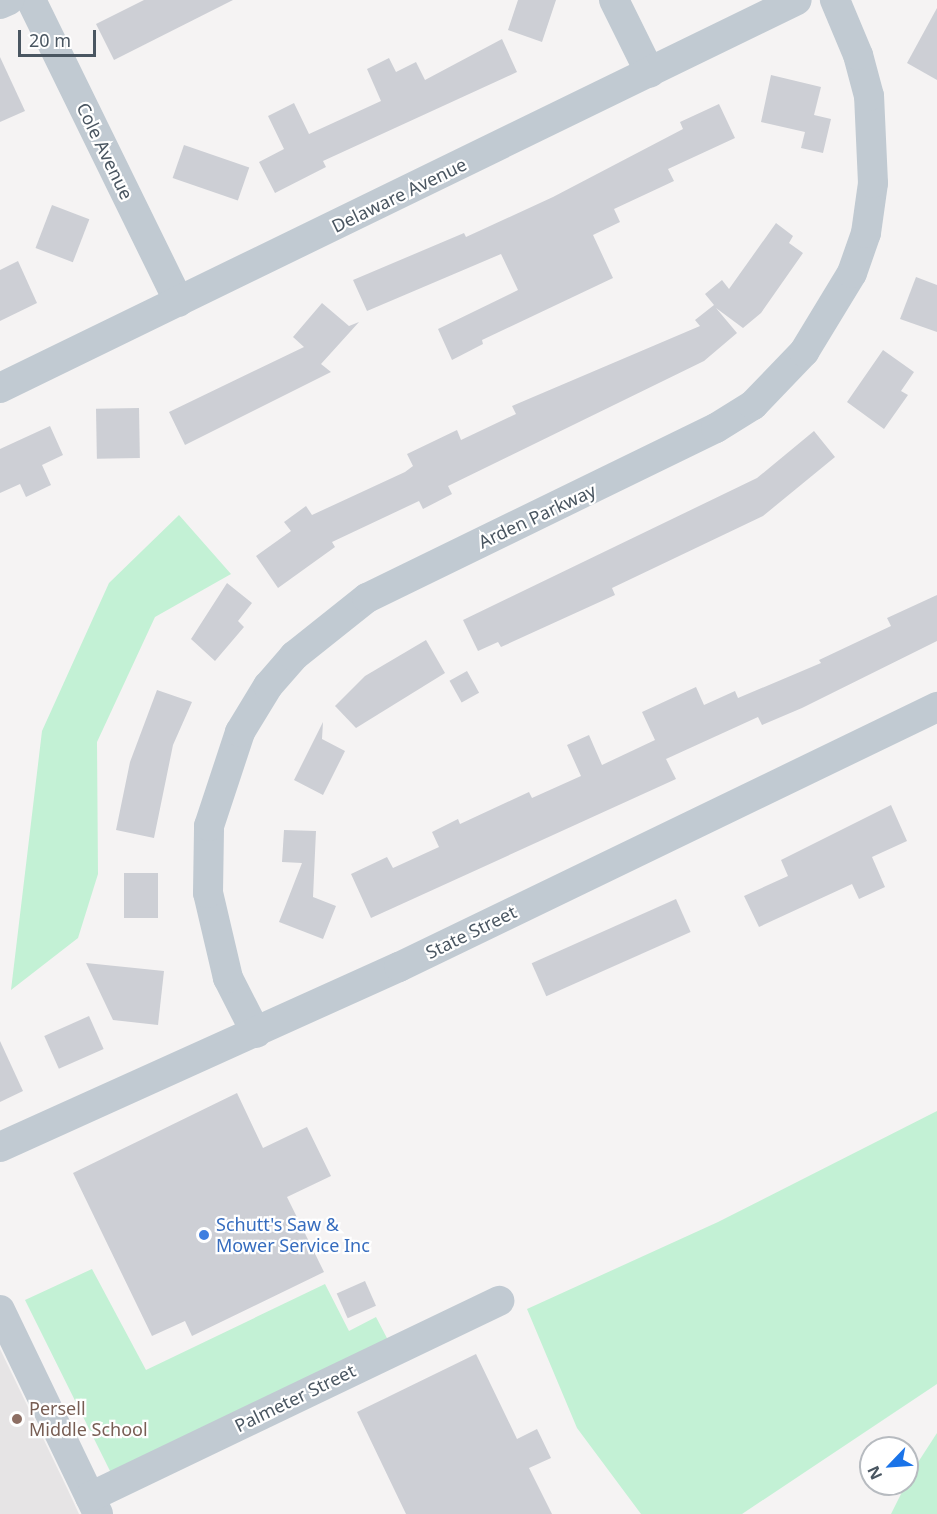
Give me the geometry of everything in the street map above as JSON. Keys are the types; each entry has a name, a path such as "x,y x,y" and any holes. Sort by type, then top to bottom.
{"street":[{"path":"0,4 9,0"},
{"name":"Cole Avenue","path":"31,0 179,302"},
{"path":"614,0 650,73"},
{"name":"Delaware Avenue","path":"0,388 797,0"},
{"name":"Arden Parkway","path":"256,1034 228,978 208,893 209,826 240,732 268,686 294,656 367,598 716,428 753,405 804,352 852,273 866,233 873,183 869,96 858,55 835,0"},
{"name":"State Street","path":"0,1147 256,1034 937,707"},
{"name":"Palmeter Street","path":"94,1506 500,1300"},
{"path":"0,1310 94,1506"}],"shaded area":[{"name":"Persell Middle School","path":"0,1349 67,1488 79,1514 0,1514"}],"green space":[{"path":"179,515 231,574 155,617 97,742 98,874 78,938 11,990 42,731 109,583"},
{"path":"937,1111 937,1384 742,1514 641,1514 577,1428 527,1309 718,1222"},
{"path":"92,1269 146,1370 325,1284 349,1331 376,1317 389,1342 112,1475 25,1300"},
{"path":"937,1433 937,1514 891,1514 900,1496 919,1496 919,1461"}],"building":[{"path":"144,0 233,0 114,60 96,24"},
{"path":"518,0 556,0 542,42 508,30"},
{"path":"937,8 937,80 907,63"},
{"path":"502,39 517,72 323,161 326,167 275,193 259,162 284,149 268,116 294,103 309,134 381,101 367,69 389,58 396,72 416,62 425,80"},
{"path":"0,57 25,111 0,122"},
{"path":"771,75 821,87 814,115 831,119 823,153 801,148 805,132 761,122"},
{"path":"719,104 735,138 668,169 674,181 614,209 620,222 593,235 613,278 482,340 483,344 452,360 438,329 518,290 501,254 367,311 353,280 464,233 466,237 553,197 683,129 680,122"},
{"path":"184,145 249,167 238,201 173,178"},
{"path":"52,205 89,219 73,262 36,248"},
{"path":"776,223 793,236 789,243 803,253 761,313 743,328 716,308 737,333 704,361 448,486 452,494 423,509 419,501 332,542 335,547 278,588 256,556 291,531 284,522 306,506 312,515 405,472 413,466 407,454 457,430 461,440 516,414 512,406 700,326 695,320 714,305 705,294 722,280 729,289"},
{"path":"18,261 37,303 0,321 0,270"},
{"path":"916,277 937,285 937,332 900,319"},
{"path":"322,303 349,326 359,322 321,364 331,372 185,445 169,412 304,347 293,337"},
{"path":"883,350 914,372 901,391 908,395 884,429 847,402"},
{"path":"139,408 140,458 97,459 96,409"},
{"path":"50,426 63,455 42,465 51,485 26,497 20,484 0,493 0,449"},
{"path":"814,431 835,457 763,516 612,588 615,595 501,647 498,642 478,651 463,620 757,478"},
{"path":"227,583 252,603 238,621 244,627 215,661 191,639"},
{"path":"937,595 937,641 802,708 762,725 758,717 666,759 676,779 371,918 351,874 387,857 393,868 439,847 432,832 458,819 460,824 529,792 532,798 581,776 567,745 589,735 602,765 655,740 642,712 696,687 704,705 735,691 738,698 821,663 819,660 891,626 887,618"},
{"path":"426,640 445,673 356,728 335,706 365,676"},
{"path":"467,671 479,693 462,703 450,681"},
{"path":"157,690 192,702 173,745 154,838 116,830 130,762"},
{"path":"323,722 322,739 345,751 323,795 294,780"},
{"path":"891,805 907,841 872,857 885,887 859,899 852,884 759,927 744,896 788,876 781,860"},
{"path":"284,830 316,831 313,897 336,906 323,939 279,922 302,863 282,862"},
{"path":"124,873 158,873 158,918 124,918"},
{"path":"676,899 691,932 546,996 532,963"},
{"path":"86,963 164,971 158,1025 113,1020"},
{"path":"89,1016 104,1049 59,1069 44,1036"},
{"path":"0,1041 23,1091 0,1102"},
{"name":"Schutt's Saw & Mower Service Inc","path":"237,1093 263,1148 307,1127 331,1176 287,1197 324,1272 192,1336 185,1321 152,1336 73,1173"},
{"path":"365,1281 376,1306 348,1318 337,1294"},
{"path":"476,1354 517,1439 537,1429 551,1458 529,1468 552,1514 406,1514 357,1412"}],"place":[{"name":"Schutt's Saw & Mower Service Inc","path":"204,1235"},
{"name":"Persell Middle School","path":"17,1419"}]}
